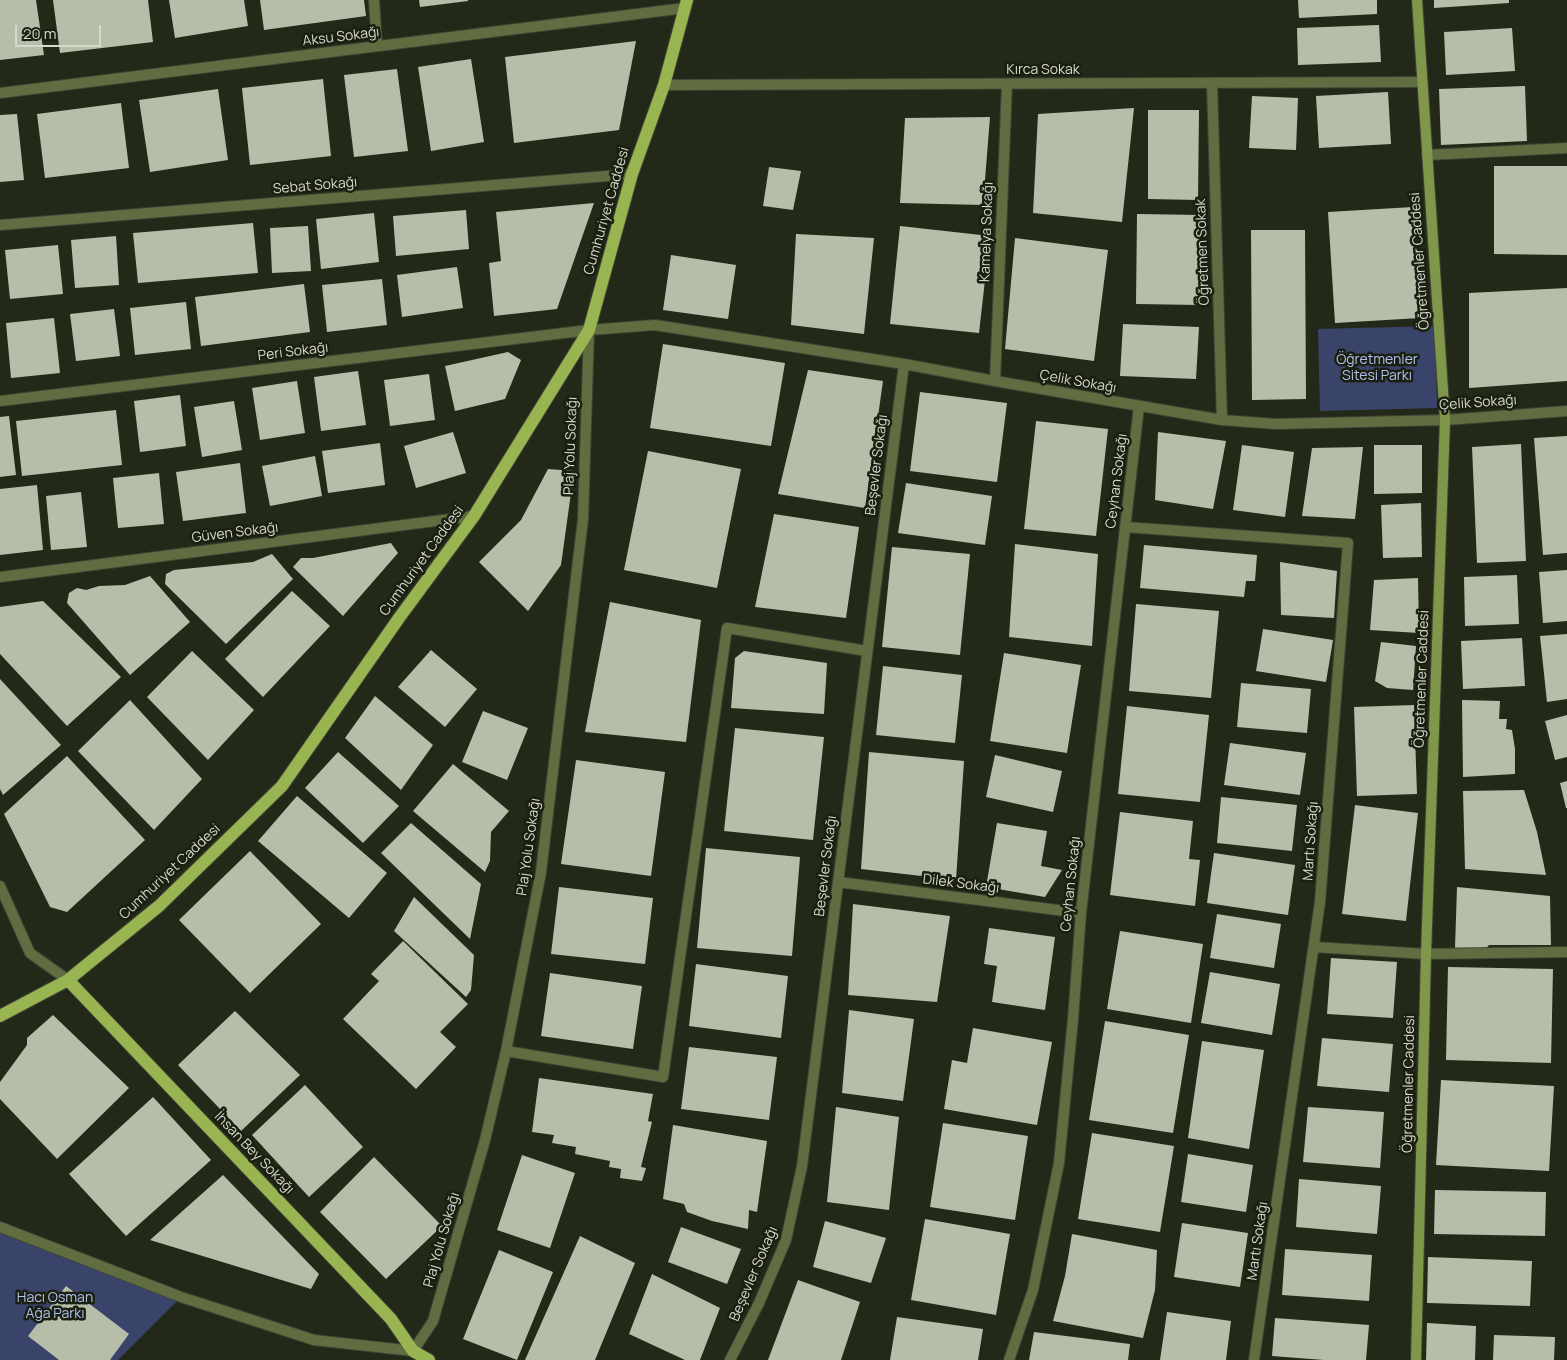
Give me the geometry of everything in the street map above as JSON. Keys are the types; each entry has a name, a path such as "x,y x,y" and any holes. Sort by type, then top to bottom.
{"main road":[{"name":"Öğretmenler Caddesi","path":"1416,1360 1426,954 1445,420 1417,0"},
{"name":"Cumhuriyet Caddesi","path":"0,1016 68,980 159,906 282,786 399,618 474,516 589,330 632,174 664,85 686,4"},
{"name":"İhsan Bey Sokağı","path":"68,980 391,1319 412,1357"},
{"path":"412,1357 429,1360"}],"street":[{"path":"374,0 378,46"},
{"name":"Aksu Sokağı","path":"0,93 378,46 686,4"},
{"name":"Kırca Sokak","path":"664,85 1422,82"},
{"name":"Öğretmen Sokak","path":"1212,83 1222,420"},
{"name":"Kamelya Sokağı","path":"995,381 1007,84"},
{"path":"1426,155 1567,148"},
{"name":"Sebat Sokağı","path":"0,225 632,174"},
{"name":"Çelik Sokağı","path":"589,330 656,325 904,364 1222,420 1276,424 1445,420 1567,411"},
{"name":"Peri Sokağı","path":"0,400 589,330"},
{"name":"Plaj Yolu Sokağı","path":"412,1357 433,1321 485,1140 506,1050 541,872 583,519 589,330"},
{"name":"Beşevler Sokağı","path":"730,1360 759,1303 786,1240 802,1166 904,364"},
{"name":"Ceyhan Sokağı","path":"1009,1360 1032,1290 1058,1163 1073,1019 1081,914 1139,406"},
{"name":"Güven Sokağı","path":"0,577 474,516"},
{"name":"Martı Sokağı","path":"1125,527 1348,543 1320,902 1254,1360"},
{"path":"506,1050 663,1077 727,628 867,651"},
{"name":"Dilek Sokağı","path":"838,882 1081,914"},
{"path":"0,886 30,953 68,980"},
{"path":"1314,947 1426,954 1567,952"},
{"path":"0,1227 181,1297 314,1340 412,1357"}],"green space":[{"name":"Öğretmenler Sitesi Parkı","path":"1435,326 1437,408 1320,411 1318,329"},
{"name":"Hacı Osman Ağa Parkı","path":"0,1227 181,1297 118,1360 0,1360"}],"building":[{"path":"0,0 36,0 44,55 0,60"},
{"path":"53,0 148,0 153,42 60,53"},
{"path":"169,0 244,0 248,26 175,38"},
{"path":"260,0 364,0 366,16 264,30"},
{"path":"419,0 468,0 468,1 420,7"},
{"path":"1298,0 1377,0 1377,14 1299,18"},
{"path":"1434,0 1509,0 1509,3 1434,8"},
{"path":"1379,25 1381,62 1298,65 1297,28"},
{"path":"1512,28 1515,71 1446,75 1444,32"},
{"path":"636,41 619,130 514,143 505,57"},
{"path":"471,59 484,142 431,151 418,67"},
{"path":"397,69 408,151 354,157 344,75"},
{"path":"323,79 331,156 250,165 242,88"},
{"path":"1525,86 1527,141 1441,145 1439,89"},
{"path":"218,89 228,160 150,172 139,100"},
{"path":"1388,92 1391,144 1319,148 1316,96"},
{"path":"1252,96 1298,98 1296,150 1249,148"},
{"path":"121,103 129,168 45,178 37,114"},
{"path":"1134,108 1122,222 1033,213 1038,114"},
{"path":"1148,110 1199,110 1198,200 1148,199"},
{"path":"17,114 24,180 0,182 0,115"},
{"path":"990,117 983,205 900,203 905,118"},
{"path":"1494,166 1567,166 1567,255 1494,254"},
{"path":"769,167 801,171 793,210 763,206"},
{"path":"594,203 557,309 494,316 489,263 501,261 496,212"},
{"path":"1413,207 1420,318 1335,323 1328,212"},
{"path":"466,210 469,249 396,256 393,216"},
{"path":"374,213 379,262 321,269 316,219"},
{"path":"1137,214 1200,215 1199,305 1136,304"},
{"path":"253,223 258,273 138,283 133,233"},
{"path":"308,226 311,271 272,273 270,228"},
{"path":"900,226 990,236 979,333 890,324"},
{"path":"1251,230 1305,230 1306,399 1252,400"},
{"path":"796,234 874,238 864,334 791,325"},
{"path":"116,236 119,285 75,288 71,240"},
{"path":"1015,238 1108,250 1094,361 1005,349"},
{"path":"58,245 63,294 10,299 5,250"},
{"path":"671,255 736,265 728,319 663,310"},
{"path":"457,267 463,308 402,317 397,275"},
{"path":"382,279 387,325 327,332 322,285"},
{"path":"304,284 310,332 201,346 195,297"},
{"path":"1567,288 1567,381 1469,388 1469,293"},
{"path":"186,302 191,349 135,355 130,308"},
{"path":"114,309 120,356 76,361 70,314"},
{"path":"54,318 60,373 11,378 6,323"},
{"path":"1123,324 1199,327 1196,379 1120,376"},
{"path":"663,344 785,363 771,446 650,428"},
{"path":"508,352 521,360 505,399 455,411 445,366"},
{"path":"808,370 883,381 865,508 778,494"},
{"path":"358,371 366,425 321,431 314,377"},
{"path":"429,374 435,420 390,426 384,380"},
{"path":"297,381 305,433 260,440 252,388"},
{"path":"920,392 1007,403 997,482 910,471"},
{"path":"180,395 186,446 140,452 134,401"},
{"path":"234,401 242,450 202,457 194,407"},
{"path":"116,410 122,465 22,476 16,421"},
{"path":"9,416 16,475 0,477 0,417"},
{"path":"1036,421 1108,429 1096,536 1024,529"},
{"path":"453,432 466,473 416,488 404,446"},
{"path":"1158,432 1226,441 1213,509 1155,500"},
{"path":"1567,436 1567,553 1543,555 1534,438"},
{"path":"380,443 385,485 328,493 322,451"},
{"path":"1521,444 1526,561 1477,563 1472,447"},
{"path":"1242,445 1294,452 1285,517 1233,510"},
{"path":"1374,445 1422,445 1422,493 1374,494"},
{"path":"1363,447 1355,519 1302,516 1312,448"},
{"path":"648,451 741,469 717,588 624,570"},
{"path":"315,456 322,496 270,506 262,466"},
{"path":"240,463 246,513 183,521 176,472"},
{"path":"548,469 574,471 561,565 528,611 479,562 521,520"},
{"path":"159,473 164,524 118,528 113,478"},
{"path":"906,483 992,496 985,545 898,533"},
{"path":"37,485 43,550 0,555 0,489"},
{"path":"81,492 87,547 51,550 46,496"},
{"path":"1421,503 1422,557 1383,558 1381,505"},
{"path":"774,514 859,527 846,618 755,607"},
{"path":"391,543 398,553 343,616 293,567 301,558 313,558"},
{"path":"1015,544 1098,554 1092,646 1009,637"},
{"path":"1144,545 1257,555 1255,581 1246,581 1244,597 1140,588"},
{"path":"892,547 970,554 960,655 882,647"},
{"path":"272,554 293,579 226,644 165,584 166,574 174,570 253,562"},
{"path":"1280,562 1337,571 1334,618 1281,615"},
{"path":"1567,570 1567,621 1543,623 1539,572"},
{"path":"1517,575 1519,624 1465,626 1464,577"},
{"path":"150,576 190,622 130,675 67,603 69,593 77,588 86,590 99,586 125,585"},
{"path":"1418,578 1419,633 1370,630 1374,580"},
{"path":"292,591 330,626 263,697 225,659"},
{"path":"43,601 121,677 67,726 0,654 0,607"},
{"path":"610,602 701,620 686,742 585,732"},
{"path":"1136,604 1219,611 1211,698 1129,691"},
{"path":"1263,629 1333,640 1326,682 1256,671"},
{"path":"1567,634 1567,699 1547,702 1540,636"},
{"path":"1522,638 1525,686 1463,689 1461,641"},
{"path":"1381,642 1416,646 1413,690 1387,688 1375,681"},
{"path":"431,650 477,689 445,727 398,687"},
{"path":"192,651 254,710 208,760 147,697"},
{"path":"744,651 827,663 824,714 731,708 735,658"},
{"path":"1004,653 1081,665 1067,753 990,741"},
{"path":"883,666 962,675 955,743 876,735"},
{"path":"0,679 61,745 3,795 0,789"},
{"path":"1241,683 1311,689 1307,733 1237,727"},
{"path":"375,696 433,745 401,790 345,738"},
{"path":"130,700 202,779 154,830 78,751"},
{"path":"1462,700 1500,701 1499,719 1507,719 1506,729 1512,730 1515,749 1515,774 1463,777"},
{"path":"1414,705 1417,794 1357,796 1354,707"},
{"path":"1127,706 1209,715 1200,802 1118,794"},
{"path":"483,711 528,728 507,780 462,762"},
{"path":"1567,715 1567,757 1555,760 1545,721"},
{"path":"735,728 824,737 813,840 724,831"},
{"path":"1230,743 1306,753 1300,795 1224,785"},
{"path":"338,752 399,806 363,843 305,788"},
{"path":"869,752 964,761 956,880 861,869"},
{"path":"995,755 1062,771 1053,812 986,797"},
{"path":"67,756 145,840 67,912 50,907 4,814"},
{"path":"576,760 665,772 651,876 561,864"},
{"path":"453,764 509,811 491,832 490,861 485,872 413,811"},
{"path":"1567,781 1567,808 1566,808 1560,783"},
{"path":"1524,790 1537,832 1546,875 1465,869 1463,791"},
{"path":"297,796 387,873 349,918 258,841"},
{"path":"1221,797 1297,805 1292,851 1217,843"},
{"path":"1355,805 1418,813 1406,921 1342,914"},
{"path":"1120,812 1193,821 1189,859 1200,860 1195,906 1110,895"},
{"path":"411,823 481,884 470,939 381,853"},
{"path":"997,823 1047,831 1041,866 1062,870 1045,897 986,887"},
{"path":"706,848 800,857 792,956 697,948"},
{"path":"250,851 321,924 250,993 179,920"},
{"path":"1214,853 1295,865 1288,915 1207,903"},
{"path":"559,887 653,898 645,964 551,954"},
{"path":"1457,887 1550,896 1551,945 1489,945 1484,951 1455,948"},
{"path":"414,897 474,955 471,990 466,997 394,931"},
{"path":"853,904 950,916 937,1002 848,995"},
{"path":"1217,914 1281,924 1274,968 1210,958"},
{"path":"989,928 1055,937 1045,1010 992,1002 997,966 984,964"},
{"path":"1120,931 1203,944 1191,1023 1107,1009"},
{"path":"403,941 468,1004 440,1032 456,1047 416,1089 343,1019 379,981 371,974"},
{"path":"1331,958 1397,962 1393,1018 1327,1014"},
{"path":"696,964 788,976 781,1038 689,1026"},
{"path":"1448,967 1553,969 1551,1063 1446,1060"},
{"path":"1210,972 1280,984 1272,1035 1201,1023"},
{"path":"550,973 642,986 633,1049 541,1036"},
{"path":"849,1010 914,1019 903,1101 842,1093"},
{"path":"235,1011 300,1075 241,1131 178,1065"},
{"path":"53,1015 129,1088 57,1159 0,1099 0,1082 27,1045 27,1038"},
{"path":"1105,1021 1189,1035 1173,1133 1089,1120"},
{"path":"973,1028 1052,1042 1037,1125 944,1109 952,1060 967,1063"},
{"path":"1322,1038 1393,1044 1389,1092 1317,1086"},
{"path":"1202,1041 1264,1050 1249,1149 1188,1138"},
{"path":"689,1047 777,1057 769,1120 681,1109"},
{"path":"539,1078 653,1094 648,1121 652,1122 641,1167 646,1168 642,1181 620,1178 621,1169 609,1167 610,1161 575,1154 576,1147 552,1143 554,1135 532,1132"},
{"path":"1441,1080 1554,1086 1549,1171 1436,1165"},
{"path":"305,1085 363,1147 309,1197 252,1135"},
{"path":"153,1097 211,1160 126,1236 69,1174"},
{"path":"836,1107 899,1117 889,1210 827,1202"},
{"path":"1308,1107 1384,1112 1380,1168 1303,1162"},
{"path":"943,1123 1028,1136 1015,1220 930,1207"},
{"path":"673,1125 767,1141 757,1212 749,1210 748,1229 712,1221 687,1212 684,1204 663,1199"},
{"path":"1092,1133 1174,1146 1160,1232 1078,1219"},
{"path":"1188,1154 1253,1165 1246,1212 1181,1202"},
{"path":"522,1155 575,1173 550,1248 497,1230"},
{"path":"374,1157 442,1226 386,1279 320,1212"},
{"path":"223,1175 319,1274 311,1289 150,1240"},
{"path":"1299,1179 1381,1186 1377,1234 1296,1227"},
{"path":"1435,1190 1546,1192 1545,1236 1434,1234"},
{"path":"925,1219 1010,1234 996,1315 911,1300"},
{"path":"825,1221 886,1238 871,1283 813,1267"},
{"path":"1182,1223 1248,1233 1240,1287 1174,1277"},
{"path":"681,1227 741,1249 727,1284 668,1262"},
{"path":"1072,1234 1157,1250 1155,1290 1143,1338 1053,1321 1065,1276"},
{"path":"580,1236 635,1263 595,1360 525,1360"},
{"path":"1285,1249 1372,1255 1369,1301 1282,1295"},
{"path":"499,1250 553,1272 517,1360 463,1339"},
{"path":"1428,1257 1532,1261 1530,1306 1427,1303"},
{"path":"652,1274 720,1308 700,1360 685,1360 629,1334"},
{"path":"798,1280 860,1302 841,1360 768,1360"},
{"path":"66,1286 129,1334 110,1360 59,1360 28,1336"},
{"path":"1167,1312 1231,1321 1226,1360 1160,1360"},
{"path":"897,1317 983,1329 978,1360 890,1360"},
{"path":"1275,1318 1369,1325 1366,1360 1324,1360 1272,1356"},
{"path":"1427,1323 1476,1326 1475,1360 1426,1360"},
{"path":"1034,1332 1130,1344 1128,1360 1029,1360"},
{"path":"1494,1335 1555,1337 1554,1360 1493,1360"}]}
